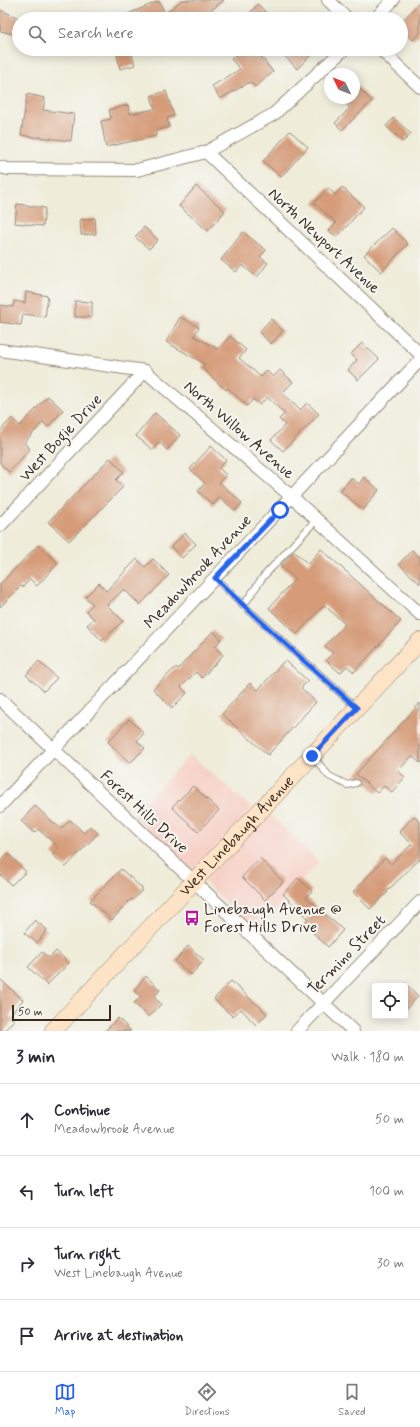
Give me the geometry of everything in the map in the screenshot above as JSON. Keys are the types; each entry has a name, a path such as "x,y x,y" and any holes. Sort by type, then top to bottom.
{"street":[{"path":"328,0 341,12"},
{"path":"382,12 393,0"},
{"path":"0,167 8,169 137,170 206,152 274,114 336,56"},
{"path":"387,56 420,87"},
{"name":"North Newport Avenue","path":"206,152 420,354"},
{"path":"0,350 145,371"},
{"name":"Meadowbrook Avenue","path":"0,806 420,360"},
{"name":"North Willow Avenue","path":"145,371 317,519 420,614"},
{"name":"West Bogie Drive","path":"0,526 145,371"},
{"name":"West Linebaugh Avenue","path":"53,1031 420,641"},
{"name":"Forest Hills Drive","path":"0,699 352,1031"},
{"name":"Termino Street","path":"297,1031 420,902"}],"lane":[{"path":"243,606 263,577 317,519"},
{"path":"215,578 267,628 286,643 357,708"},
{"path":"312,756 329,776 347,785 356,783"}],"shaded area":[{"path":"190,755 252,808 193,871 133,815"},
{"path":"269,813 319,862 256,931 204,881"}],"building":[{"path":"182,0 224,0 209,12 167,12"},
{"path":"159,1 164,12 133,12"},
{"path":"420,2 420,33 413,40 408,35 408,15"},
{"path":"258,4 265,12 251,12"},
{"path":"0,10 12,15 12,34 0,31"},
{"path":"117,56 132,56 135,65 120,69"},
{"path":"235,56 260,56 273,72 255,87 250,82 220,99 212,86 240,69 231,59"},
{"path":"285,56 310,56 297,69"},
{"path":"360,89 372,101 342,130 335,123 350,108 346,104 360,104"},
{"path":"166,91 174,116 167,118 169,127 155,131 156,136 106,147 101,121 111,119 109,110 128,105 130,114 155,109 151,96"},
{"path":"27,94 45,98 43,110 74,114 71,141 21,135"},
{"path":"394,118 411,134 403,142 386,126"},
{"path":"290,131 308,147 281,177 263,161"},
{"path":"196,186 225,211 208,231 179,206"},
{"path":"342,187 364,207 337,237 329,231 336,223 314,203 328,188 335,195"},
{"path":"17,204 45,208 43,226 15,223"},
{"path":"95,218 96,234 81,235 80,220"},
{"path":"144,227 158,240 149,249 135,237"},
{"path":"392,228 408,244 381,272 364,255"},
{"path":"243,232 266,250 260,257 268,263 257,277 242,265 236,272 221,260"},
{"path":"26,292 48,296 45,317 23,314 21,325 0,322 0,305 13,307 14,301 25,303"},
{"path":"75,301 92,302 92,317 75,317"},
{"path":"180,317 199,327 194,336 218,349 230,336 246,350 239,358 261,377 267,371 273,377 280,370 293,382 282,393 300,410 307,403 319,414 283,451 271,440 285,425 279,419 285,414 267,397 260,405 253,399 247,406 228,388 226,390 202,368 205,364 166,342"},
{"path":"271,319 283,331 271,344 259,332"},
{"path":"362,343 379,359 358,380 348,370 357,360 351,354"},
{"path":"48,396 63,410 48,427 43,422 24,443 30,449 9,472 0,463 0,431 12,418 20,426"},
{"path":"155,413 180,435 167,450 159,442 153,450 136,436"},
{"path":"211,446 226,460 219,468 226,475 219,482 242,503 235,511 220,497 213,505 198,491 205,483 190,469"},
{"path":"110,458 124,472 116,480 123,487 69,541 48,522"},
{"path":"364,477 379,490 363,510 340,491 351,478 359,484"},
{"path":"185,533 196,544 182,558 171,547"},
{"path":"38,545 58,563 37,586 30,579 0,607 0,584"},
{"path":"321,549 401,621 354,672 347,666 340,673 326,660 333,653 325,646 345,624 324,605 297,634 269,608 295,579 280,566 294,551 308,564"},
{"path":"412,550 420,558 420,584 399,564"},
{"path":"137,559 145,567 153,559 169,575 140,605 124,589 107,605 123,621 102,641 87,625 94,619 86,611 93,604 85,597 99,583 106,591"},
{"path":"213,631 221,639 215,647 223,655 202,678 196,672 181,687 187,693 172,708 153,689 176,667 178,669"},
{"path":"285,660 308,681 301,688 316,702 268,755 222,714 250,683 258,690"},
{"path":"39,661 57,678 44,691 26,675"},
{"path":"420,703 420,763 412,756 398,771 405,777 392,792 384,786 377,793 356,774"},
{"path":"129,719 144,733 137,741 145,748 130,763 108,742"},
{"path":"193,786 219,810 198,832 172,807"},
{"path":"35,806 61,829 70,820 84,833 90,826 98,833 66,867 52,854 58,847 38,829 34,833 21,821"},
{"path":"414,816 420,822 420,859 370,909 353,892 385,858 391,864 412,844 399,832"},
{"path":"8,853 26,872 11,885 0,874 0,861"},
{"path":"260,858 283,882 265,900 242,877"},
{"path":"121,869 143,889 133,900 131,899 112,920 90,901"},
{"path":"298,878 312,891 306,897 343,930 328,947 304,924 308,919 283,894"},
{"path":"35,920 47,930 37,943 24,933"},
{"path":"188,946 204,960 191,975 175,961"},
{"path":"56,951 69,963 47,985 28,967 42,952 49,958"},
{"path":"146,976 160,990 154,997 161,1004 149,1017 134,1003 141,997 134,990"},
{"path":"0,979 23,1000 9,1016 14,1020 4,1031 0,1031"},
{"path":"231,981 267,1014 256,1025 241,1009 233,1017 214,999"},
{"path":"408,986 418,996 408,1007"},
{"path":"118,1018 131,1031 105,1031"}],"place":[{"name":"Linebaugh Avenue @ Forest Hills Drive","path":"192,918"}],"route":[{"path":"280,510 215,578 267,628 286,643 357,708 312,756"}]}
